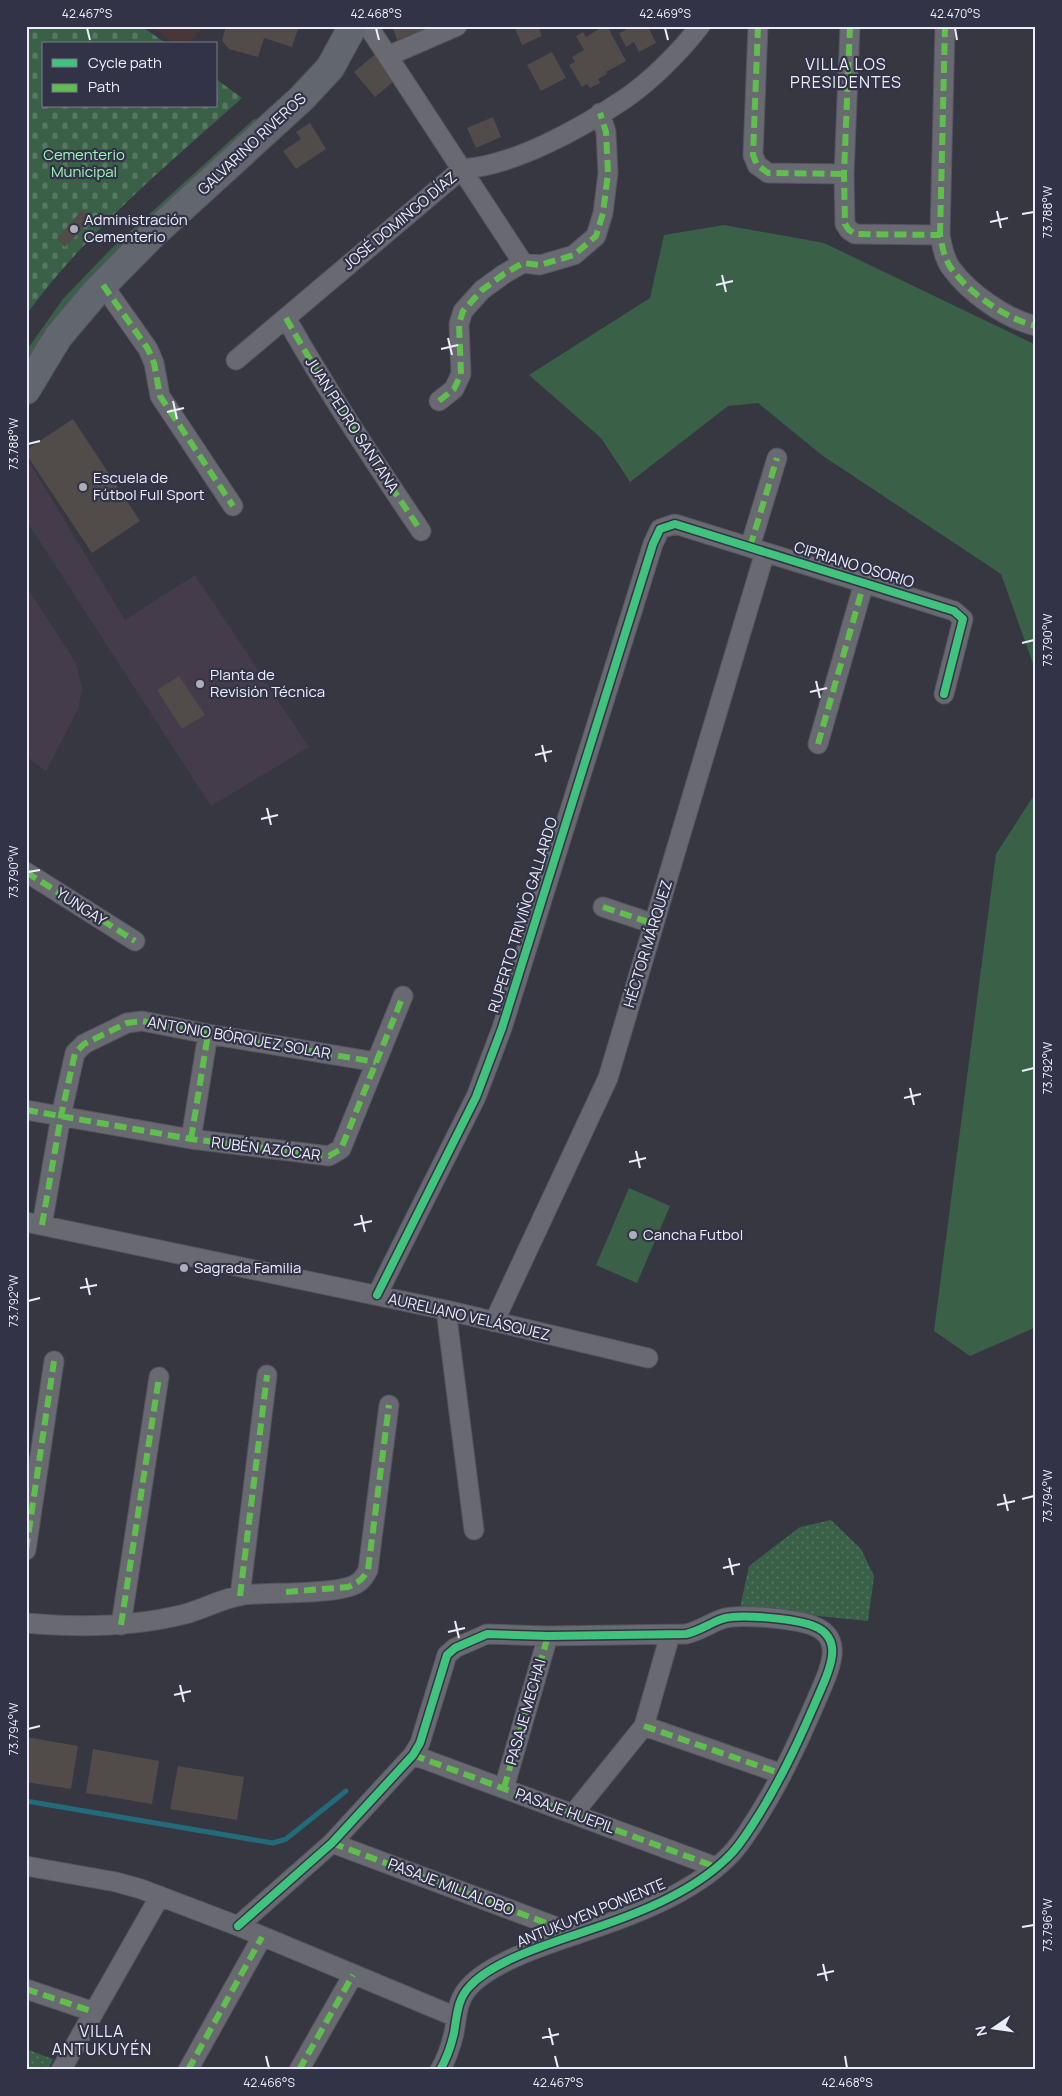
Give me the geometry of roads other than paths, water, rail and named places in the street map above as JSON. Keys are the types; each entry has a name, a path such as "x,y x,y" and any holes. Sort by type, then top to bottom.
{"street":[{"name":"GALVARINO RIVEROS","path":"26,390 58,338 102,285 150,237 302,98 330,68 353,26"},
{"path":"368,26 524,263"},
{"path":"388,56 457,26"},
{"name":"JOSÉ DOMINGO DÍAZ","path":"236,360 462,169 482,168 503,162 544,144 624,100 688,42 700,26"},
{"path":"758,26 753,155 757,165 768,173 844,174"},
{"path":"850,26 844,174 845,224 855,234 940,235"},
{"path":"945,26 940,235 943,251 950,267 980,297 1004,314 1025,324 1036,326"},
{"path":"439,402 454,389 461,374 459,324 463,311 482,290 504,274 524,263 540,265 574,255 596,236 603,213 608,173 606,132 600,114"},
{"path":"102,285 148,349 154,362 160,396 233,506"},
{"name":"JUAN PEDRO SANTANA","path":"286,318 310,362 421,531"},
{"name":"HÉCTOR MÁRQUEZ","path":"494,1322 608,1078 654,924 757,549 777,458"},
{"name":"CIPRIANO OSORIO","path":"660,529 675,524 954,611 963,619 944,694"},
{"name":"RUPERTO TRIVIÑO GALLARDO","path":"376,1295 476,1097 502,1028 653,544 660,529"},
{"path":"818,744 864,583"},
{"name":"YUNGAY","path":"26,872 135,942"},
{"path":"603,907 654,924"},
{"name":"RUBÉN AZÓCAR","path":"26,1110 191,1139 329,1156 341,1149 403,996"},
{"name":"ANTONIO BÓRQUEZ SOLAR","path":"34,1224 75,1053 84,1044 127,1023 142,1021 376,1062"},
{"path":"191,1139 208,1034"},
{"name":"AURELIANO VELÁSQUEZ","path":"34,1224 446,1310 648,1358"},
{"path":"446,1310 474,1530"},
{"path":"26,1550 54,1361"},
{"path":"240,1596 268,1375"},
{"path":"121,1625 159,1377"},
{"path":"26,1623 64,1626 121,1625 186,1614 240,1596 348,1587 356,1584 365,1576 368,1570 390,1406"},
{"name":"ANTUKUYEN PONIENTE","path":"440,2070 451,2046 460,1998 469,1986 483,1974 516,1958 664,1901 728,1857 744,1838 782,1774 832,1664 832,1643 826,1634 815,1626 798,1621 733,1616 694,1632 670,1635"},
{"path":"238,1926 332,1843 413,1754 422,1736 447,1655 455,1648 486,1634 548,1636 670,1635 644,1726 573,1814"},
{"name":"PASAJE MECHAI","path":"504,1788 548,1636"},
{"path":"644,1726 782,1774"},
{"name":"PASAJE HUEPIL","path":"413,1754 716,1867"},
{"name":"PASAJE MILLALOBO","path":"332,1843 554,1926 568,1938"},
{"path":"26,1866 116,1882 160,1896 238,1926 456,2017"},
{"path":"61,2070 160,1896"},
{"path":"188,2070 262,1937"},
{"path":"299,2070 353,1975"},
{"path":"26,1989 94,2012"}],"waterway":[{"path":"26,1801 273,1843 286,1839 346,1791"}],"place":[{"name":"Administración Cementerio","path":"74,229"},
{"name":"Escuela de Fútbol Full Sport","path":"83,487"},
{"name":"Planta de Revisión Técnica","path":"200,684"},
{"name":"Cancha Futbol","path":"633,1235"},
{"name":"Sagrada Familia","path":"184,1268"}],"district":[{"name":"VILLA LOS PRESIDENTES","path":"846,73"},
{"name":"VILLA ANTUKUYÉN","path":"102,2040"}],"park label":[{"name":"Cementerio Municipal","path":"84,164"}]}
